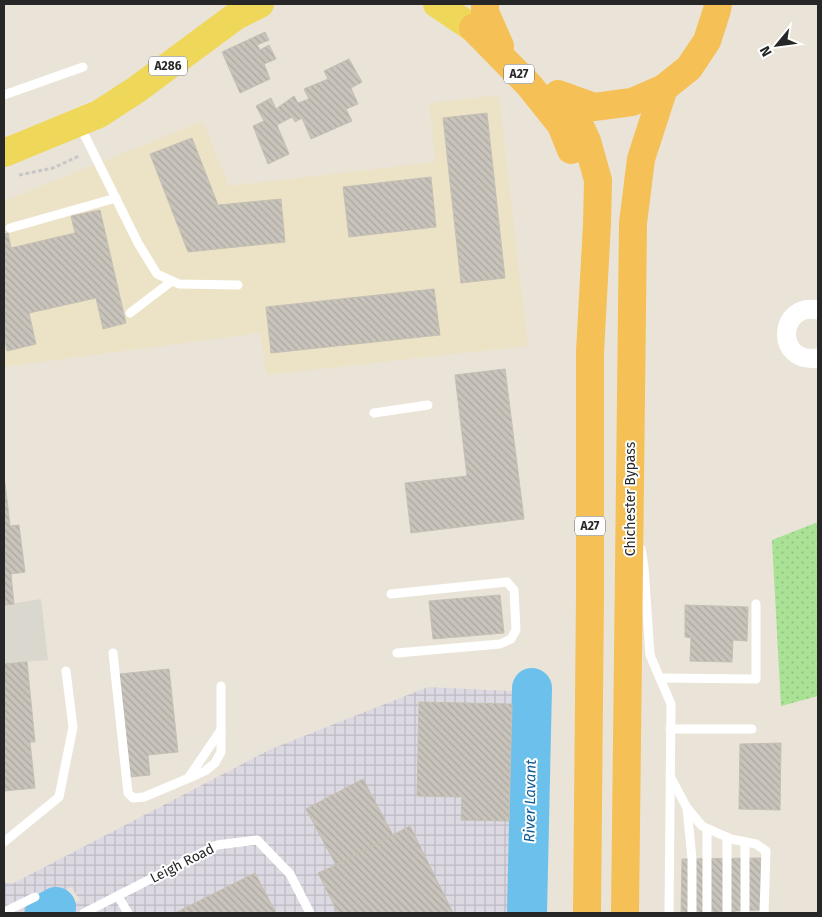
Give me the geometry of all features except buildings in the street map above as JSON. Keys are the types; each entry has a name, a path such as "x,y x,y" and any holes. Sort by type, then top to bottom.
{"highway":[{"path":"479,16 485,12 498,44 540,85 566,98 594,108 632,102 664,88 689,68 707,41 719,6"},
{"name":"A27","path":"479,16 529,85 561,125 578,167 582,208 581,288 584,330 590,352"},
{"name":"Chichester Bypass","path":"626,913 633,223 641,159 664,88"},
{"name":"A27","path":"566,98 587,140 598,180 590,352 587,913"}],"main road":[{"name":"A286","path":"8,165 85,135 99,114 136,90 233,10 260,4"},
{"path":"438,4 479,16"}],"street":[{"path":"816,305 797,313 791,318 788,325 787,341 795,354 810,359 818,358"}],"lane":[{"path":"4,95 83,67"},
{"path":"85,135 138,243 157,274 180,284 238,285"},
{"path":"10,228 116,198"},
{"path":"130,313 172,281"},
{"path":"374,413 428,405"},
{"path":"630,493 644,567 650,655 671,704 669,913"},
{"path":"391,594 506,582 514,590 516,630 511,639 500,644 397,653"},
{"path":"660,678 756,679 756,604"},
{"path":"113,653 128,793 133,798 144,797 206,771 215,763 221,752 221,686"},
{"path":"4,842 58,797 73,727 66,671"},
{"path":"670,729 752,730"},
{"path":"189,778 221,730"},
{"path":"670,776 687,808 702,826 727,837 756,844 766,851 764,913"},
{"path":"687,808 692,859 692,913"},
{"path":"707,829 708,913"},
{"path":"727,837 727,913"},
{"name":"Leigh Road","path":"84,913 218,845 257,840 290,874 310,913"},
{"path":"745,842 745,913"},
{"path":"118,896 128,913"},
{"path":"4,912 35,897"}],"path":[{"path":"8,165 53,168 82,154 85,135"}],"shaded area":[{"path":"499,95 528,346 266,375 260,333 4,367 4,201 203,121 229,186 435,162 429,103"},
{"path":"41,599 48,660 4,664 4,605"},
{"path":"428,687 528,692 518,913 56,913 80,900 71,887 23,913 4,913 4,883 14,883 271,749"}],"green space":[{"path":"818,522 818,696 781,706 772,540"}],"waterway":[{"name":"River Lavant","path":"527,913 532,688"},
{"name":"River Lavant","path":"45,913 56,907"}]}
